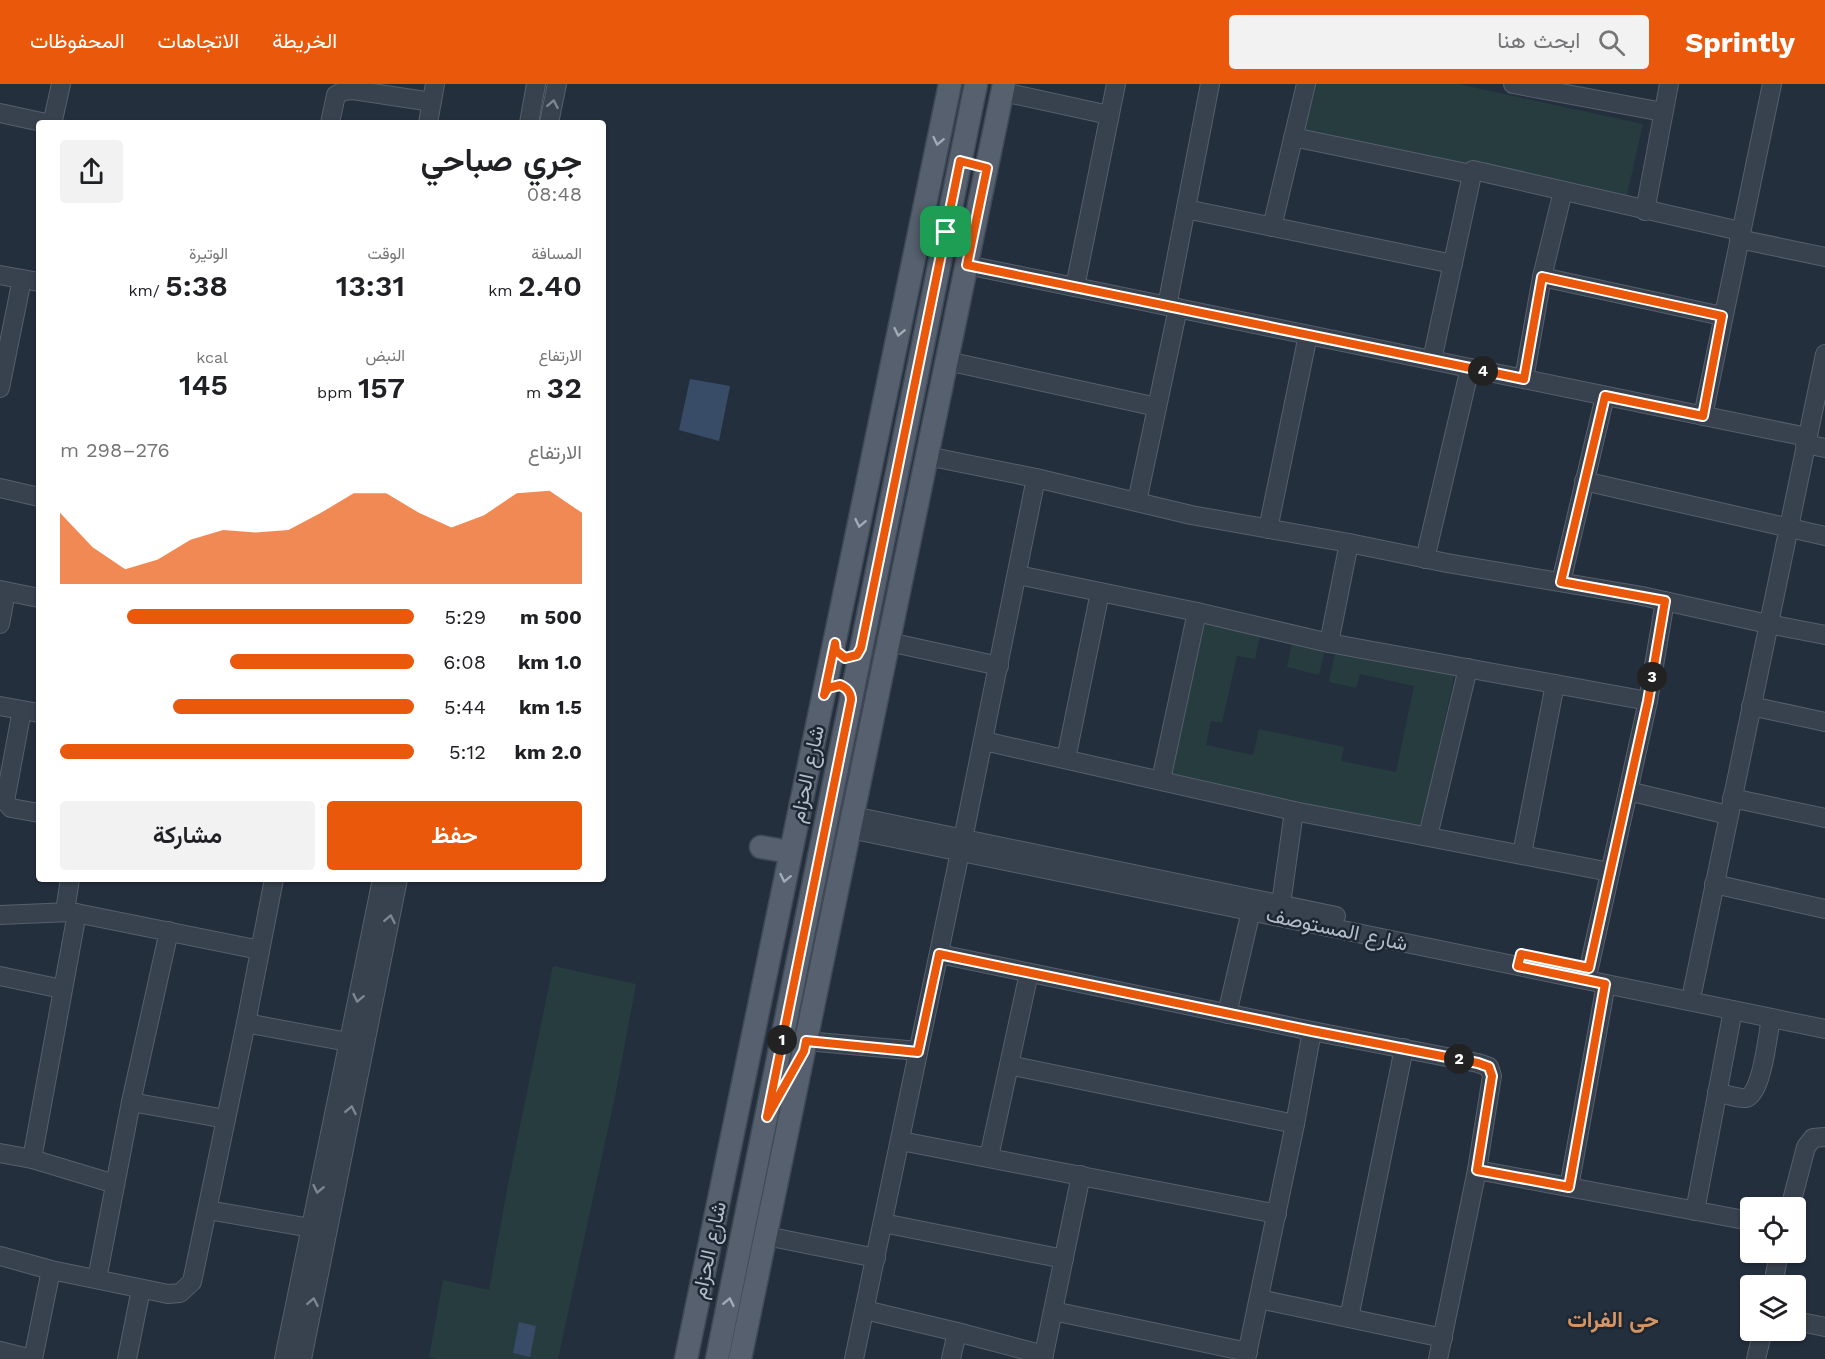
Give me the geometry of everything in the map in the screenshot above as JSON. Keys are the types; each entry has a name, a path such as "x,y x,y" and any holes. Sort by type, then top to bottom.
{"main road":[{"name":"شارع الحزام","path":"686,1359 950,84"},
{"name":"شارع الحزام","path":"717,1359 976,84"},
{"path":"740,1359 1003,88"},
{"path":"960,161 987,168"},
{"path":"889,515 914,522"},
{"path":"835,643 836,651 845,658 857,655 861,648"},
{"path":"824,695 828,688 840,685 847,689 851,700"},
{"path":"761,848 790,852"},
{"path":"767,1117 805,1046"},
{"path":"692,1333 698,1346 707,1348 716,1345 722,1337"}],"street":[{"path":"53,120 61,84"},
{"path":"429,120 435,84"},
{"path":"530,120 536,84"},
{"path":"550,120 557,84"},
{"path":"1075,287 1116,84"},
{"path":"1137,502 1157,407 1186,209 1210,84"},
{"path":"1272,227 1306,84"},
{"path":"1513,84 1663,112"},
{"path":"1645,211 1669,84"},
{"path":"1703,416 1772,84"},
{"path":"1003,88 1109,115"},
{"path":"331,120 336,95 344,91 353,90 432,102"},
{"path":"0,113 36,121"},
{"path":"1293,137 1471,174"},
{"path":"1432,360 1473,170 1625,204 1825,257"},
{"path":"1524,379 1542,277 1563,191"},
{"path":"1186,209 1453,264"},
{"path":"967,265 1703,416 1806,441 1825,448"},
{"path":"0,274 31,281 0,388"},
{"path":"1542,277 1722,316"},
{"path":"1268,529 1308,335"},
{"path":"1693,990 1825,354"},
{"path":"947,361 1157,407"},
{"path":"1425,559 1470,368"},
{"path":"1561,582 1605,396"},
{"path":"927,456 1036,478 1191,515 1665,601 1825,634"},
{"path":"854,1359 984,741 1036,478"},
{"path":"1584,481 1825,536"},
{"path":"0,488 36,496"},
{"path":"1329,643 1349,543"},
{"path":"1017,575 1197,612 1329,643 1648,701"},
{"path":"0,624 3,591 36,597"},
{"path":"1065,759 1100,592"},
{"path":"1589,968 1648,701 1665,601"},
{"path":"1161,780 1197,612"},
{"path":"888,642 999,666"},
{"path":"1428,836 1468,668"},
{"path":"1522,854 1555,684"},
{"path":"0,706 31,712 5,801 11,808 36,812"},
{"path":"1751,706 1825,722"},
{"path":"984,741 1294,810 1610,872"},
{"path":"1628,791 1825,818"},
{"path":"1281,904 1294,810"},
{"name":"شارع المستوصف","path":"851,822 1170,888 1281,904 1520,960 1605,984 1825,1029"},
{"path":"32,1159 62,988 71,912 70,882"},
{"path":"0,1256 51,1270 174,1294 180,1293 189,1286 194,1276 208,1210 273,882"},
{"path":"302,1359 374,956 382,882"},
{"path":"284,1359 348,1042 397,882"},
{"path":"1714,884 1825,909"},
{"name":"شارع المستوصف","path":"1170,888 1251,911 1520,960 1589,968 1825,1017"},
{"path":"1227,1014 1251,911"},
{"path":"0,915 71,912 260,950"},
{"path":"97,1280 131,1102 169,931"},
{"path":"939,954 1489,1067 1492,1076 1477,1170 1438,1359"},
{"path":"989,1157 1029,973"},
{"path":"0,976 62,988"},
{"path":"1569,1187 1605,984"},
{"path":"1695,1211 1733,1010"},
{"path":"1717,1092 1745,1098 1752,1095 1757,1087 1771,1018"},
{"path":"246,1023 348,1042"},
{"path":"1053,1311 1247,1355 1312,1031"},
{"path":"805,1046 918,1052"},
{"path":"1349,1318 1404,1048"},
{"path":"1009,1065 1295,1124"},
{"path":"131,1102 226,1119"},
{"path":"1793,1197 1806,1147 1813,1138 1825,1137"},
{"path":"901,1141 1277,1214"},
{"path":"0,1153 32,1159 115,1184"},
{"path":"1477,1170 1740,1219"},
{"path":"865,1310 957,1332 1044,1357 1081,1176"},
{"path":"208,1210 311,1228"},
{"path":"883,1223 1064,1259"},
{"path":"766,1236 876,1258"},
{"path":"0,1351 32,1359 51,1270"},
{"path":"127,1359 141,1288"},
{"path":"1259,1299 1443,1338"},
{"path":"1806,1323 1825,1327"},
{"path":"951,1359 957,1332"},
{"path":"1756,1359 1760,1341"}],"green space":[{"path":"1309,84 1458,84 1643,124 1625,204 1298,132"},
{"path":"1202,618 1261,631 1255,659 1237,656 1222,723 1211,721 1206,745 1253,755 1259,729 1344,747 1341,761 1396,772 1414,686 1360,674 1356,688 1329,682 1336,648 1455,673 1421,831 1167,776"},
{"path":"1293,638 1326,645 1319,675 1287,667"},
{"path":"553,966 636,984 616,1092 558,1359 438,1359 429,1357 443,1280 489,1290 508,1184"}],"water":[{"path":"690,379 730,386 719,441 679,430"},
{"path":"519,1322 536,1326 530,1357 513,1353"}],"district":[{"name":"حی الفرات","path":"1613,1319"}],"route":[{"path":"960,161 987,168 967,265 1524,379 1542,277 1722,316 1703,416 1605,396 1561,582 1665,601 1648,701 1589,968 1521,954 1518,966 1605,984 1569,1187 1477,1170 1492,1076 1489,1067 939,954 918,1052 806,1041 804,1051 767,1117 851,700 847,689 840,685 828,688 824,695 835,643 836,651 842,657 853,657 860,652 946,232 960,161"}]}
